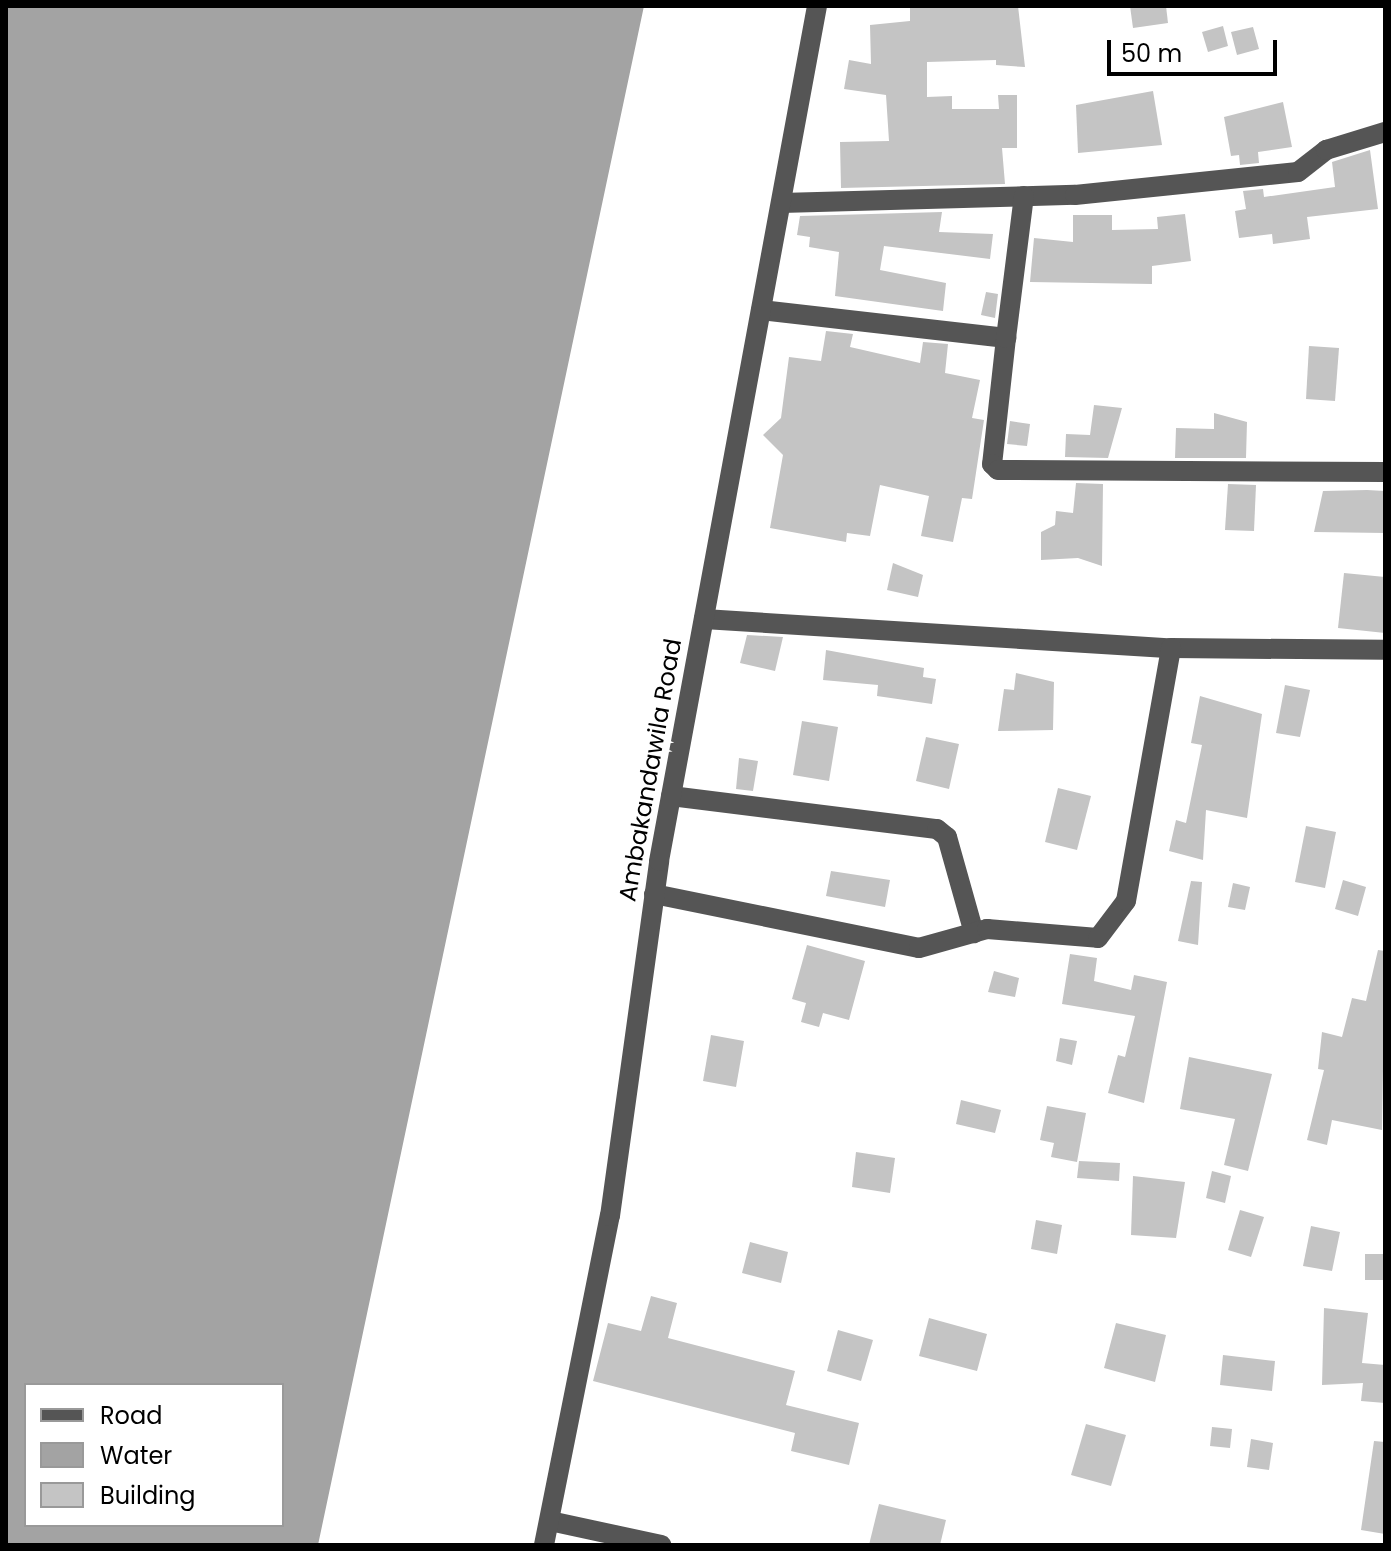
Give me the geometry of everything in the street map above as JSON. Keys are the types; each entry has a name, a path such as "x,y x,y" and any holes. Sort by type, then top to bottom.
{"street":[{"name":"Ambakandawila Road","path":"544,1545 610,1216 654,894 817,6"},
{"path":"781,203 1024,196 1298,172 1326,150 1385,132"},
{"path":"1024,196 992,464 998,470 1385,472"},
{"path":"761,310 1006,338"},
{"path":"704,619 1171,648 1385,650"},
{"path":"654,894 919,948 974,933 1082,940 1111,927 1126,901 1171,648"},
{"path":"671,796 937,829 947,837 974,933"},
{"path":"550,1521 661,1545"}],"water":[{"path":"6,6 644,6 318,1545 6,1545"}],"building":[{"path":"910,6 1018,6 1025,67 996,65 996,60 927,62 927,97 952,96 952,109 999,109 998,95 1017,95 1017,148 1002,148 1005,184 841,188 840,142 889,141 886,95 844,89 849,60 871,64 870,25 910,21"},
{"path":"1130,6 1166,6 1168,23 1133,28"},
{"path":"1223,26 1228,46 1208,52 1202,32"},
{"path":"1253,27 1259,49 1237,55 1231,32"},
{"path":"1153,91 1162,145 1078,153 1076,105"},
{"path":"1283,102 1292,147 1258,152 1259,163 1240,165 1239,155 1231,156 1224,117"},
{"path":"1370,150 1378,209 1307,217 1310,239 1273,244 1272,234 1239,238 1235,211 1246,209 1243,191 1263,189 1264,197 1335,187 1332,162"},
{"path":"942,212 939,232 993,234 990,259 884,246 880,270 946,283 943,311 835,296 839,252 809,247 810,237 797,235 800,216"},
{"path":"1185,214 1191,261 1152,266 1152,284 1030,282 1034,238 1073,242 1073,215 1112,215 1112,230 1158,229 1157,217"},
{"path":"986,292 998,294 995,318 981,315"},
{"path":"826,331 853,334 850,347 920,363 923,342 948,344 945,373 980,380 972,418 984,420 972,499 962,498 953,542 921,536 929,496 880,485 870,536 847,533 846,542 770,528 783,455 763,435 781,418 789,357 821,361"},
{"path":"1309,346 1339,348 1335,401 1306,399"},
{"path":"1094,405 1122,408 1108,458 1065,457 1066,434 1090,435"},
{"path":"1214,413 1247,422 1246,458 1175,458 1176,428 1214,429"},
{"path":"1010,421 1030,424 1027,446 1007,444"},
{"path":"1076,483 1103,484 1102,566 1078,558 1041,560 1041,532 1055,525 1056,511 1073,513"},
{"path":"1228,484 1256,485 1254,531 1225,530"},
{"path":"1323,491 1385,491 1385,533 1314,532"},
{"path":"893,563 923,575 918,597 887,590"},
{"path":"1344,573 1385,577 1385,633 1338,628"},
{"path":"747,635 783,637 775,671 740,663"},
{"path":"826,650 924,668 923,677 936,679 932,704 877,696 878,685 823,680"},
{"path":"1016,673 1054,682 1053,730 998,731 1004,689 1014,690"},
{"path":"1285,685 1310,690 1300,737 1276,733"},
{"path":"1200,696 1262,714 1247,818 1206,810 1203,860 1169,851 1176,820 1186,823 1202,745 1191,743"},
{"path":"802,721 838,727 829,781 793,775"},
{"path":"926,737 959,744 949,789 916,781"},
{"path":"739,758 758,761 753,791 736,789"},
{"path":"1058,788 1091,796 1077,850 1045,842"},
{"path":"1306,826 1336,832 1325,888 1295,882"},
{"path":"831,871 890,880 885,907 826,896"},
{"path":"1343,880 1366,887 1358,916 1335,909"},
{"path":"1191,881 1202,882 1198,945 1178,941"},
{"path":"1233,883 1250,887 1245,910 1228,907"},
{"path":"807,945 865,961 849,1020 823,1013 819,1027 801,1022 806,1003 792,999"},
{"path":"1378,950 1385,951 1382,1130 1332,1120 1327,1145 1307,1140 1324,1070 1318,1069 1322,1032 1342,1037 1352,998 1366,1001"},
{"path":"1070,954 1097,958 1094,981 1131,990 1134,975 1167,982 1144,1103 1108,1093 1118,1055 1125,1057 1135,1016 1062,1004"},
{"path":"994,971 1019,978 1015,997 988,992"},
{"path":"711,1035 744,1041 736,1087 703,1081"},
{"path":"1060,1038 1077,1041 1072,1065 1056,1061"},
{"path":"1189,1057 1272,1074 1248,1171 1224,1165 1235,1119 1180,1109"},
{"path":"961,1100 1001,1110 995,1133 956,1124"},
{"path":"1047,1106 1086,1113 1077,1162 1051,1157 1054,1143 1040,1140"},
{"path":"856,1152 895,1158 890,1193 852,1187"},
{"path":"1079,1161 1120,1163 1119,1181 1077,1178"},
{"path":"1212,1171 1231,1176 1225,1203 1206,1198"},
{"path":"1133,1176 1185,1182 1176,1238 1131,1235"},
{"path":"1240,1210 1264,1217 1251,1257 1228,1250"},
{"path":"1036,1220 1062,1225 1057,1254 1031,1249"},
{"path":"1311,1226 1340,1232 1332,1271 1303,1266"},
{"path":"750,1242 788,1252 781,1283 742,1273"},
{"path":"1365,1254 1385,1254 1385,1280 1365,1280"},
{"path":"651,1296 677,1303 668,1338 795,1371 786,1405 859,1423 849,1465 791,1451 795,1433 593,1381 608,1323 641,1331"},
{"path":"1324,1308 1368,1313 1362,1363 1385,1365 1385,1403 1361,1401 1363,1383 1322,1385"},
{"path":"929,1318 987,1334 977,1371 919,1356"},
{"path":"1116,1323 1166,1335 1155,1382 1104,1368"},
{"path":"838,1330 873,1340 861,1381 827,1371"},
{"path":"1223,1355 1275,1361 1272,1391 1220,1385"},
{"path":"1086,1424 1126,1435 1111,1486 1071,1475"},
{"path":"1212,1427 1232,1429 1230,1448 1210,1446"},
{"path":"1251,1439 1273,1443 1269,1470 1247,1467"},
{"path":"1374,1441 1385,1442 1385,1534 1361,1530"},
{"path":"879,1504 946,1520 940,1545 869,1545"}]}
